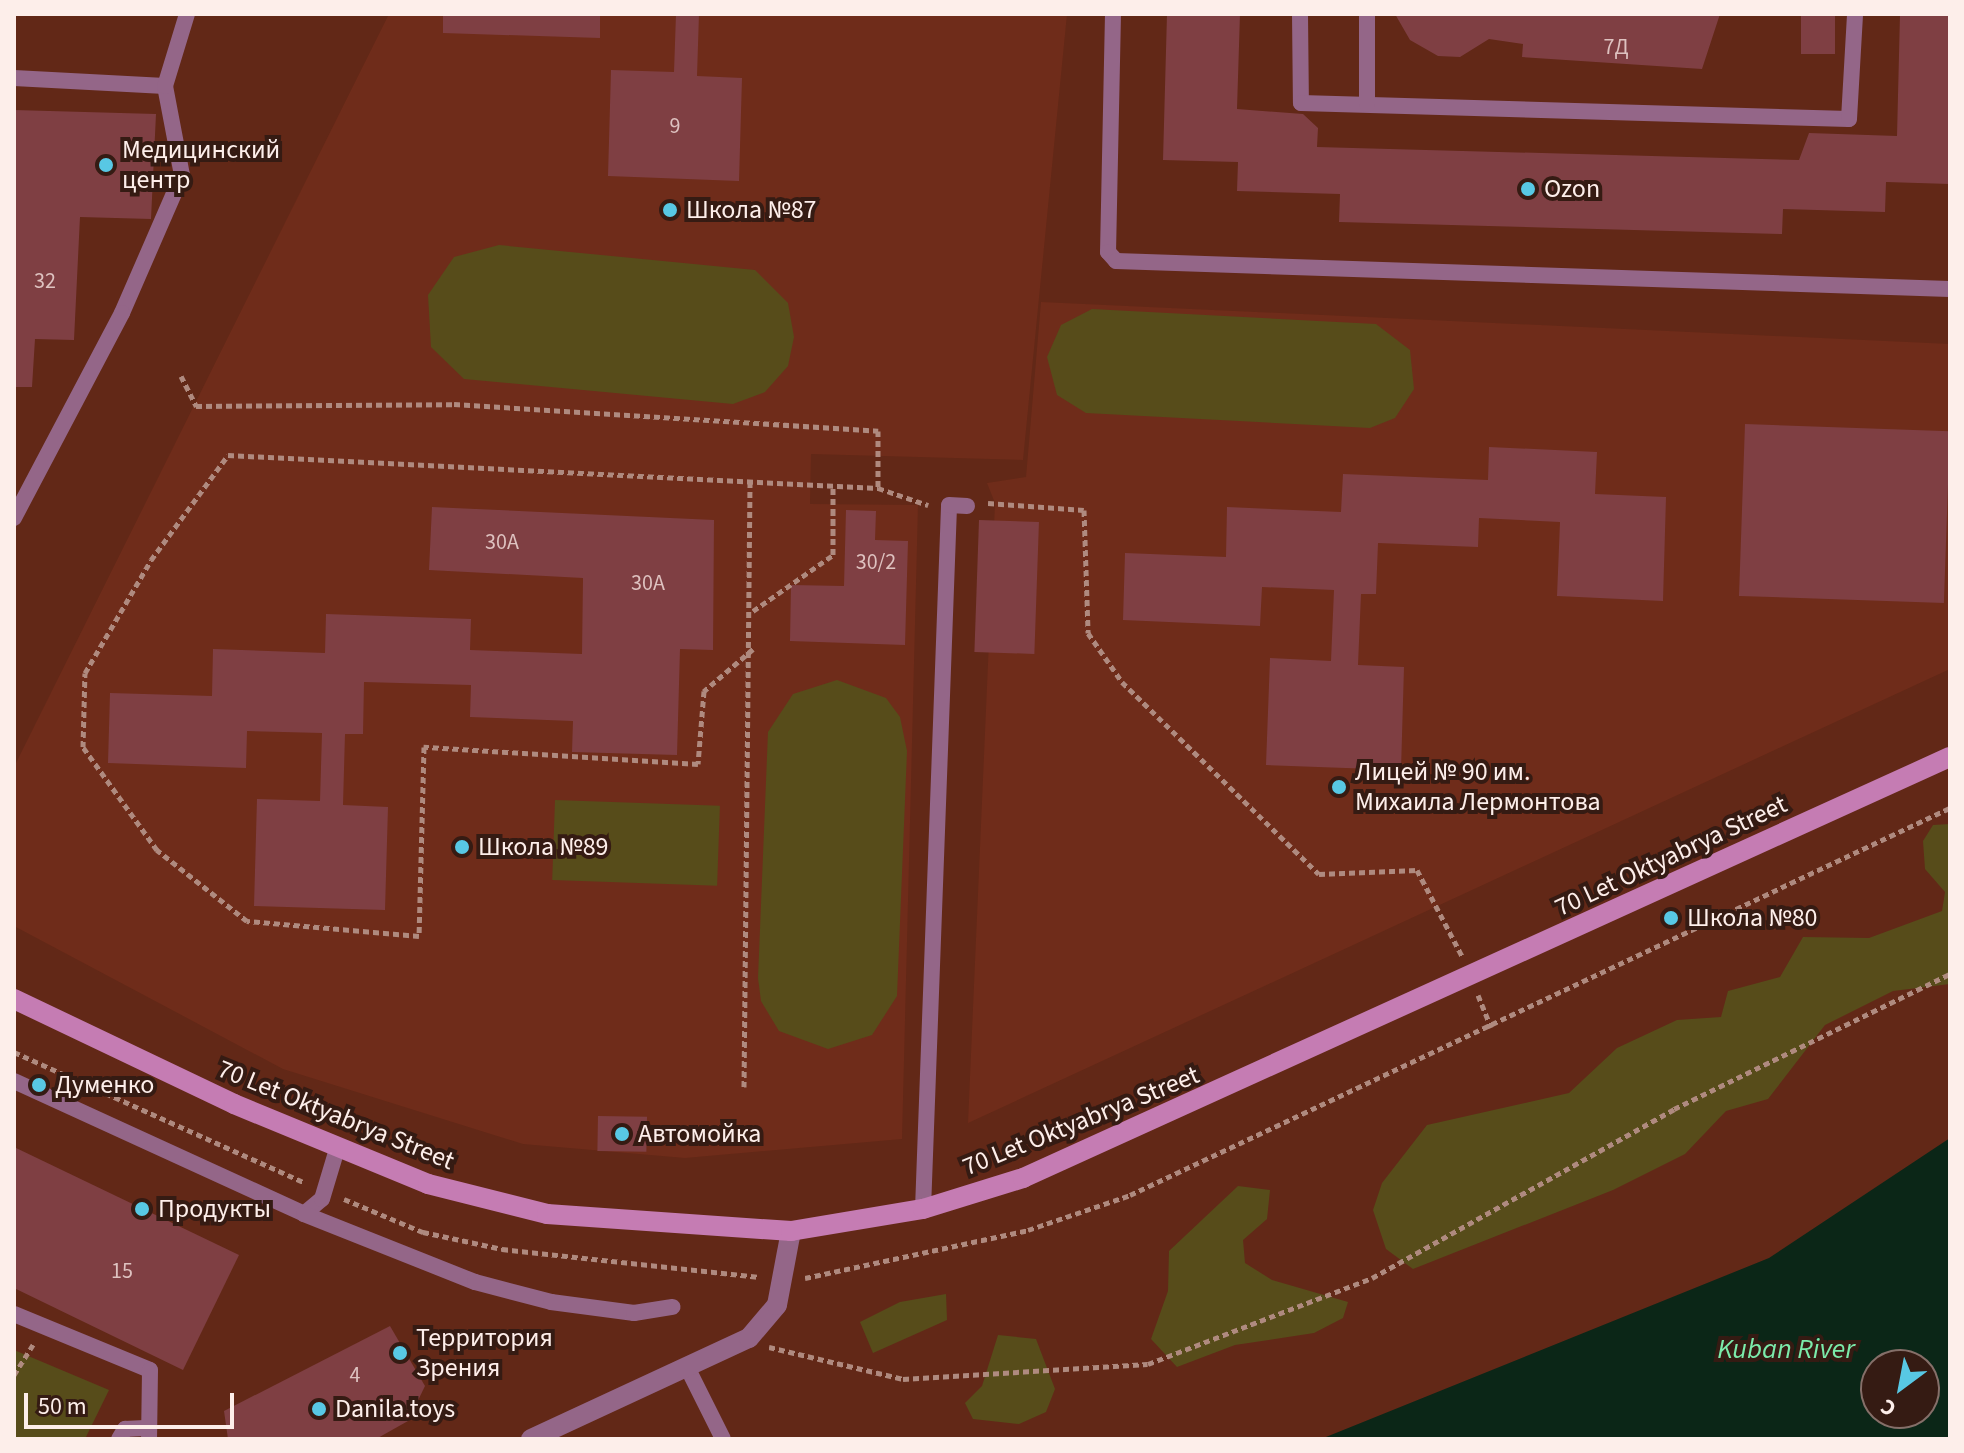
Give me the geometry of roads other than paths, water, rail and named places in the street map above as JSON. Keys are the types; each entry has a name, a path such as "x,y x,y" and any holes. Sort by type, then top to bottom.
{"main road":[{"name":"70 Let Oktyabrya Street","path":"14,999 337,1149 428,1184 547,1214 791,1231 923,1209 1023,1178 1171,1117 1950,757"}],"street":[{"path":"531,1439 749,1338 777,1305 791,1231"}],"lane":[{"path":"14,518 122,313 182,175 165,86 187,14"},
{"path":"1113,14 1108,252 1116,261 1950,289"},
{"path":"1300,14 1301,103 1849,119 1855,14"},
{"path":"1367,14 1367,104"},
{"path":"14,78 165,86"},
{"path":"923,1209 949,505 967,506"},
{"path":"14,1081 304,1214 475,1282 536,1298 634,1313 673,1307"},
{"path":"304,1214 324,1191 337,1149"},
{"path":"14,1314 150,1370 147,1433 125,1429 119,1439"},
{"path":"687,1367 723,1439"}],"water":[{"name":"Kuban River","path":"1950,1138 1950,1439 1321,1439 1769,1258"}],"place":[{"name":"Медицинский центр","path":"106,165"},
{"name":"Ozon","path":"1528,189"},
{"name":"Школа №87","path":"670,210"},
{"name":"Лицей № 90 им. Михаила Лермонтова","path":"1339,787"},
{"name":"Школа №89","path":"462,847"},
{"name":"Школа №80","path":"1671,918"},
{"name":"Думенко","path":"39,1085"},
{"name":"Автомойка","path":"622,1134"},
{"name":"Продукты","path":"142,1209"},
{"name":"Территория Зрения","path":"400,1353"},
{"name":"Danila.toys","path":"319,1409"}]}
